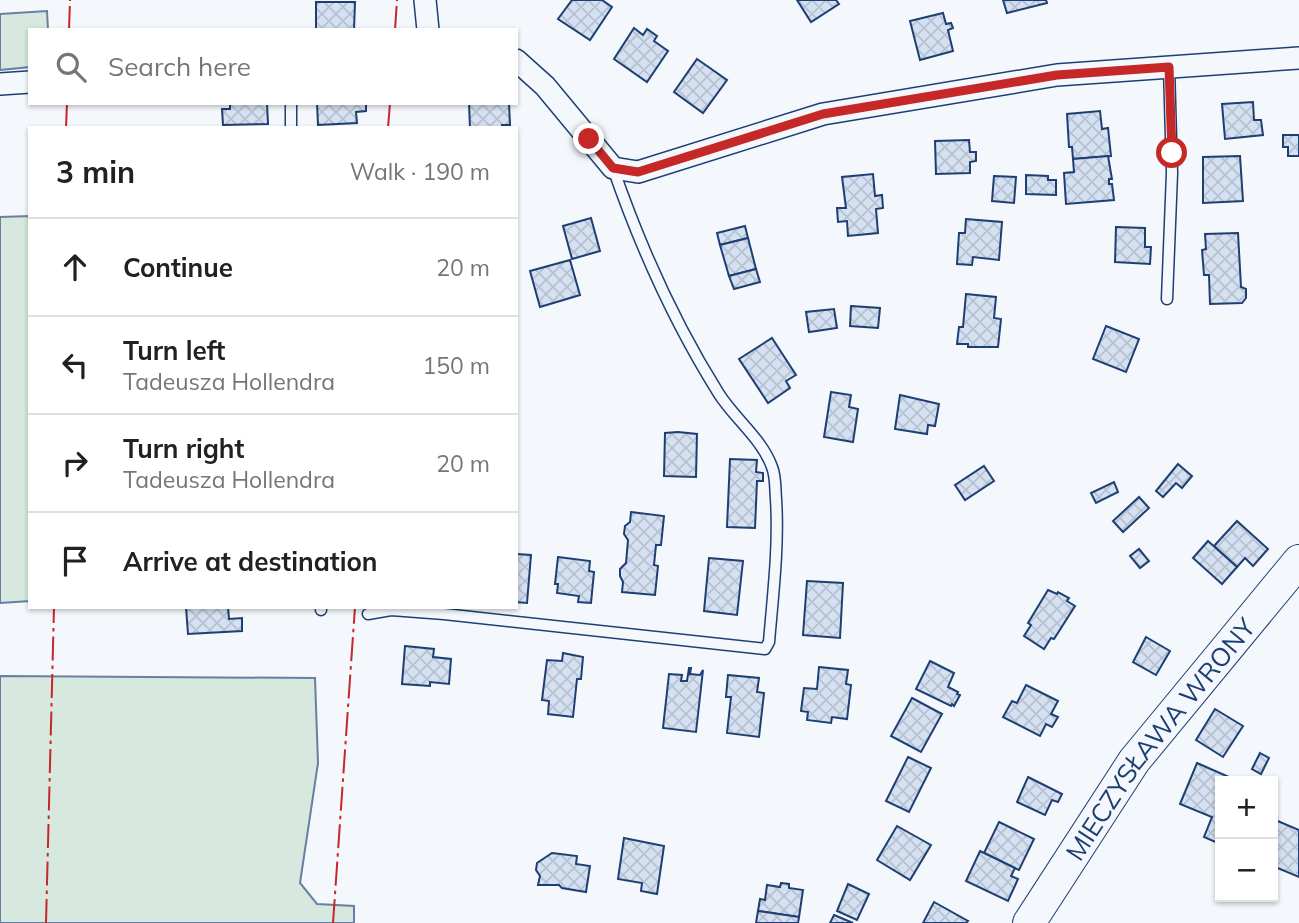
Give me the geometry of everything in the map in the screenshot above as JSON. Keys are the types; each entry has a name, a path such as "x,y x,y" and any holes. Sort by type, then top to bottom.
{"street":[{"path":"425,0 428,28"},
{"path":"518,62 545,86 613,168 638,172 823,114 1057,75 1299,58"},
{"path":"0,84 28,82"},
{"name":"MIECZYSŁAWA WRONY","path":"1030,923 1134,761 1299,561"}],"lane":[{"path":"1167,299 1172,173 1169,67"},
{"path":"291,105 291,126"},
{"path":"368,614 391,610 444,614 765,649 769,642 778,527 772,467 765,452 720,395 677,317 631,221 613,168"}],"shaded area":[{"path":"47,11 48,28 28,28 28,67 0,70 0,14"},
{"path":"28,216 28,601 0,603 0,217"},
{"path":"0,676 315,678 318,763 300,883 317,904 354,906 354,923 0,923"}],"building":[{"path":"572,0 602,0 612,7 590,40 558,19"},
{"path":"797,0 836,0 839,4 811,22"},
{"path":"1003,0 1046,0 1047,3 1007,13"},
{"path":"316,2 355,2 354,28 316,28"},
{"path":"943,13 946,24 951,23 953,28 948,30 953,51 920,60 910,21"},
{"path":"634,28 643,35 647,29 657,36 654,41 668,51 647,82 614,59"},
{"path":"697,59 727,80 703,113 674,92"},
{"path":"1253,102 1254,120 1261,120 1263,135 1225,139 1222,104"},
{"path":"230,105 267,105 268,124 223,125 222,109 230,109"},
{"path":"317,105 366,105 366,111 356,112 357,123 318,125"},
{"path":"469,105 509,105 510,125 470,126"},
{"path":"1100,111 1102,129 1108,128 1111,156 1073,159 1072,147 1069,147 1067,114"},
{"path":"1283,135 1299,135 1299,156 1288,156 1288,147 1283,147"},
{"path":"969,140 970,152 976,152 976,161 970,162 970,173 936,174 935,141"},
{"path":"1108,156 1112,179 1109,179 1109,184 1112,184 1114,200 1066,204 1064,173 1074,172 1073,159"},
{"path":"1240,156 1243,201 1203,203 1203,157"},
{"path":"873,174 875,196 882,195 883,208 876,209 878,233 848,236 847,221 838,222 837,208 846,208 842,177"},
{"path":"1026,175 1048,176 1048,180 1056,180 1056,195 1026,194"},
{"path":"994,176 1016,177 1014,203 992,201"},
{"path":"591,218 600,251 572,259 563,226"},
{"path":"966,219 1002,222 999,260 973,257 972,265 957,264 959,233 965,233"},
{"path":"745,226 748,238 720,245 717,233"},
{"path":"1116,227 1145,228 1145,247 1151,247 1150,264 1115,262"},
{"path":"1238,233 1241,287 1246,289 1246,298 1242,303 1210,304 1209,275 1204,275 1202,250 1206,249 1205,234"},
{"path":"748,238 756,269 729,276 720,245"},
{"path":"570,260 580,295 540,307 530,271"},
{"path":"756,269 760,282 734,289 729,276"},
{"path":"966,294 996,297 994,318 1001,319 998,347 968,347 968,344 957,344 959,327 963,327"},
{"path":"851,306 880,308 878,328 850,326"},
{"path":"834,309 837,328 809,332 806,312"},
{"path":"1106,326 1139,339 1126,372 1093,359"},
{"path":"772,338 796,375 786,381 790,388 768,403 739,359"},
{"path":"831,392 851,395 849,407 858,409 853,442 824,437"},
{"path":"900,395 939,404 935,426 928,425 927,434 895,429"},
{"path":"665,433 697,434 696,477 664,476"},
{"path":"730,459 757,460 756,472 763,473 763,481 757,481 755,528 727,527"},
{"path":"1178,464 1192,476 1182,488 1176,483 1163,497 1156,491"},
{"path":"984,466 994,481 965,500 955,485"},
{"path":"1114,482 1118,492 1096,503 1091,493"},
{"path":"1139,497 1149,508 1123,532 1113,521"},
{"path":"631,512 664,516 661,545 656,545 654,565 658,566 655,595 622,592 620,569 626,563 628,540 624,534"},
{"path":"1237,521 1268,549 1253,566 1245,558 1237,567 1214,546"},
{"path":"1208,541 1237,567 1222,584 1193,558"},
{"path":"1139,549 1149,561 1140,568 1130,556"},
{"path":"518,554 531,555 527,603 518,602"},
{"path":"558,557 590,561 589,571 594,572 591,603 578,602 579,596 557,593 558,584 555,584"},
{"path":"709,558 743,561 737,615 704,611"},
{"path":"807,581 843,583 840,638 803,635"},
{"path":"1048,590 1069,598 1067,601 1075,606 1054,639 1051,638 1044,649 1024,636 1031,625 1028,623"},
{"path":"186,609 228,609 229,619 242,618 242,631 188,634"},
{"path":"1146,637 1170,651 1156,675 1133,662"},
{"path":"405,646 434,649 433,657 451,659 449,684 402,684"},
{"path":"563,653 583,657 581,679 577,679 573,717 548,714 549,701 542,700 547,660 562,661"},
{"path":"930,661 954,673 948,687 960,695 954,706 916,689"},
{"path":"819,667 848,670 846,684 851,685 847,719 832,717 831,723 807,720 808,712 801,711 804,688 817,689"},
{"path":"689,668 690,674 700,675 703,670 696,732 663,728 669,674 682,675 681,681 687,681"},
{"path":"728,675 759,678 757,692 764,693 759,737 727,733 731,697 726,697"},
{"path":"1026,685 1058,701 1051,714 1058,717 1052,727 1046,724 1040,736 1003,717 1012,701 1017,703"},
{"path":"912,698 942,714 921,752 891,736"},
{"path":"1215,709 1243,726 1223,757 1196,740"},
{"path":"1260,753 1269,758 1261,774 1252,769"},
{"path":"908,757 931,768 909,812 886,801"},
{"path":"1197,763 1227,776 1215,776 1215,842 1204,837 1212,817 1180,804"},
{"path":"1028,777 1062,794 1058,802 1052,800 1045,815 1017,802"},
{"path":"1278,821 1299,830 1299,877 1278,868"},
{"path":"999,822 1034,839 1019,870 984,853"},
{"path":"897,826 931,845 910,880 877,860"},
{"path":"624,838 664,846 657,894 641,891 642,883 618,879"},
{"path":"980,851 1015,868 1011,876 1018,879 1008,901 966,881"},
{"path":"552,853 577,856 576,864 590,866 586,892 562,888 559,885 538,885 540,876 536,870 537,863"},
{"path":"781,883 789,884 789,888 803,890 799,917 758,911 760,899 765,900 767,885 780,887"},
{"path":"848,884 869,894 857,920 837,911"},
{"path":"934,902 968,921 923,923"},
{"path":"758,911 799,917 798,923 756,923"},
{"path":"834,915 853,923 830,923"}],"power":[{"path":"69,28 70,0"},
{"path":"395,28 397,0"},
{"path":"66,126 67,105"},
{"path":"388,126 390,105"},
{"path":"46,923 54,609"},
{"path":"333,923 355,609"}],"route":[{"path":"589,139 613,168 638,172 823,114 1057,75 1169,67 1172,153"}]}
